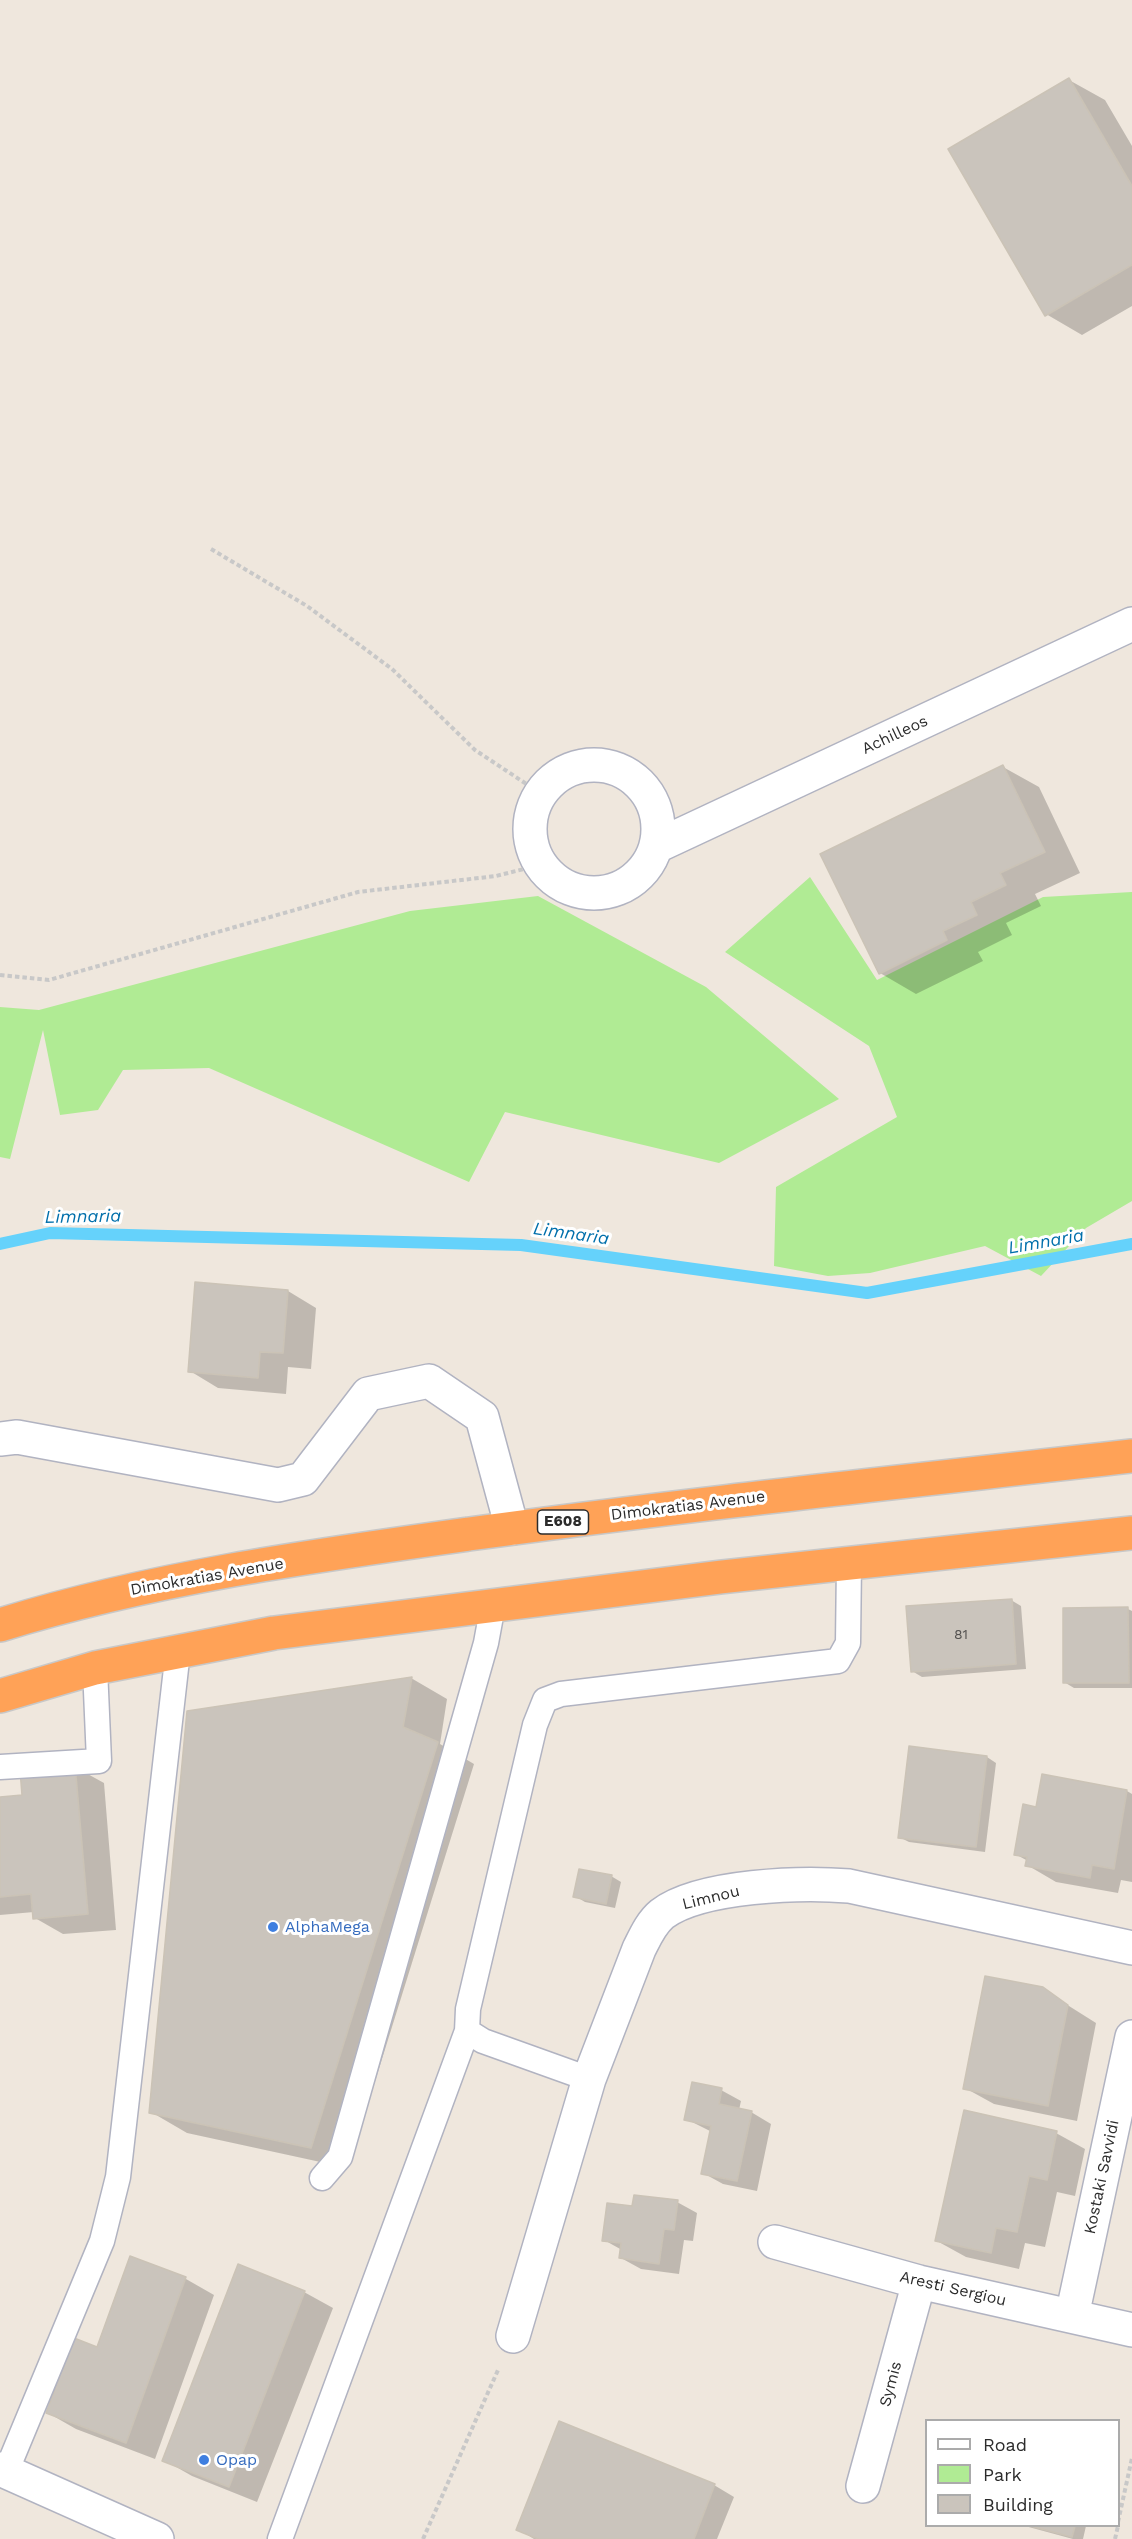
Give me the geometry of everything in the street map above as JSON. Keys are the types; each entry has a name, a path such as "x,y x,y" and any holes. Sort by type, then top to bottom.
{"highway":[{"name":"Dimokratias Avenue","path":"0,1625 52,1609 152,1585 369,1548 715,1502 1132,1456"},
{"path":"0,1696 95,1668 274,1633 849,1563 1132,1533"}],"street":[{"name":"Achilleos","path":"657,846 1132,624"},
{"path":"603,764 636,779 656,808 657,846 638,878 605,894 568,889 540,865 529,829 540,793 567,770 603,764"},
{"path":"0,1439 17,1437 278,1485 303,1479 368,1394 429,1381 482,1417 512,1528"},
{"name":"Limnou","path":"513,2336 589,2079 639,1949 649,1929 662,1914 685,1903 730,1891 812,1883 849,1886 1132,1948"},
{"name":"Kostaki Savvidi","path":"1072,2316 1132,2037"},
{"name":"Aresti Sergiou","path":"775,2242 920,2282 1132,2330"},
{"name":"Symis","path":"863,2486 920,2282"},
{"path":"3,2470 157,2539"}],"lane":[{"path":"280,2539 467,2031 468,2009 476,1975 535,1725 545,1700 561,1694 838,1661 848,1643 849,1563"},
{"path":"322,2178 340,2157 486,1643 493,1605"},
{"path":"3,2470 102,2241 118,2177 178,1651"},
{"path":"0,1767 99,1761 95,1668"},
{"path":"467,2031 483,2041 589,2079"}],"path":[{"path":"211,549 307,606 336,627 392,669 475,750 540,793"},
{"path":"0,975 49,980 357,892 496,876 540,865"},
{"path":"423,2539 513,2336"},
{"path":"1120,2515 1132,2458"}],"green space":[{"path":"810,877 877,980 1043,897 1132,892 1132,1201 1086,1228 1041,1276 985,1246 870,1273 828,1276 774,1266 776,1187 897,1117 869,1046 725,952"},
{"path":"538,896 706,987 839,1099 719,1163 505,1112 469,1182 209,1068 123,1070 98,1110 60,1115 43,1030 10,1159 0,1157 0,1007 39,1010 410,911"}],"building":[{"path":"1069,78 1132,186 1132,265 1045,316 948,149"},
{"path":"1003,765 1045,852 1000,873 1006,885 971,902 977,915 943,931 947,940 879,974 820,854"},
{"path":"195,1282 288,1290 283,1353 260,1352 258,1378 188,1372"},
{"path":"1012,1599 1016,1664 911,1672 906,1606"},
{"path":"1128,1607 1129,1683 1063,1683 1063,1608"},
{"name":"AlphaMega","path":"412,1677 403,1727 438,1742 311,2148 149,2113 187,1711"},
{"path":"909,1746 987,1756 976,1847 898,1838"},
{"path":"75,1765 88,1914 33,1919 31,1894 0,1897 0,1797 22,1795 20,1770"},
{"path":"1042,1774 1127,1790 1114,1869 1092,1865 1090,1878 1025,1866 1027,1857 1014,1855 1023,1804 1036,1807"},
{"path":"579,1869 612,1875 606,1904 573,1897"},
{"path":"985,1976 1043,1987 1068,2005 1048,2106 963,2089"},
{"path":"692,2082 722,2088 719,2104 752,2111 737,2181 701,2174 711,2126 684,2120"},
{"path":"964,2110 1057,2131 1047,2180 1029,2176 1017,2232 996,2228 991,2253 935,2241"},
{"path":"634,2195 678,2200 674,2230 664,2229 659,2264 619,2258 621,2243 602,2241 607,2203 632,2206"},
{"path":"130,2256 186,2277 126,2443 46,2413 74,2338 97,2347"},
{"path":"238,2264 305,2291 229,2487 162,2461"},
{"path":"559,2421 715,2484 694,2539 538,2539 516,2530"},
{"path":"1034,2527 1075,2527 1072,2537"}],"waterway":[{"name":"Limnaria","path":"0,1244 50,1233 521,1245 867,1293 1132,1244"}],"place":[{"name":"AlphaMega","path":"273,1927"},
{"name":"Opap","path":"204,2460"}]}
